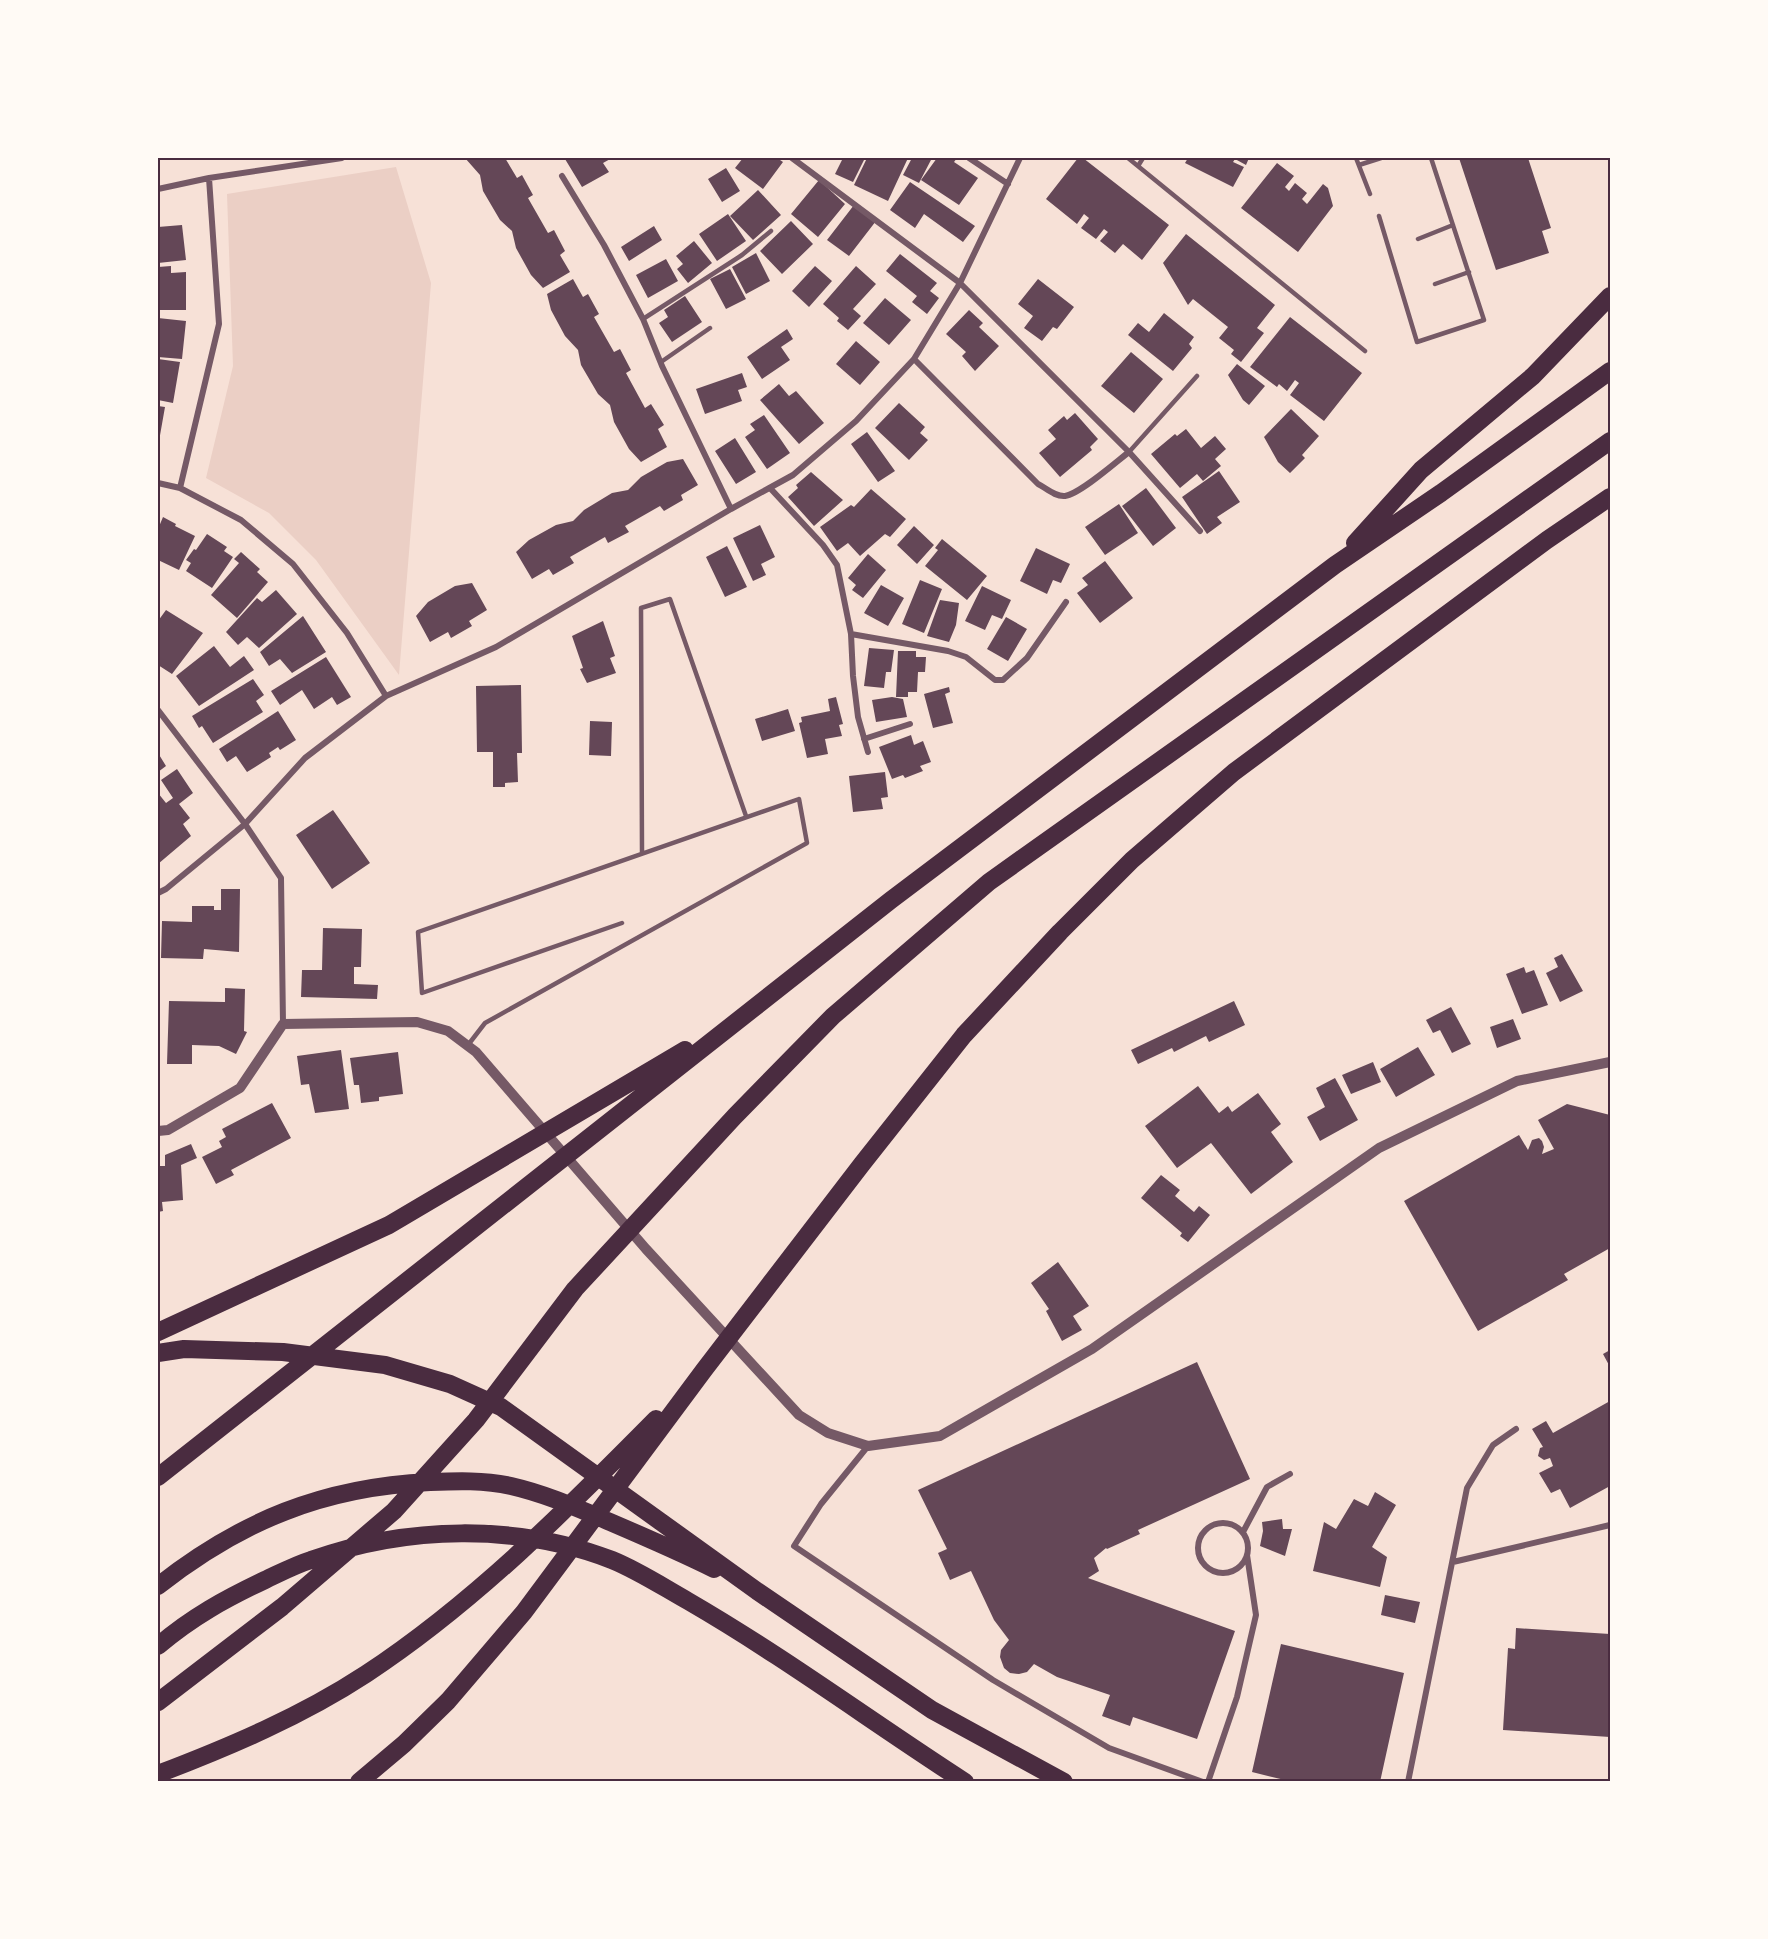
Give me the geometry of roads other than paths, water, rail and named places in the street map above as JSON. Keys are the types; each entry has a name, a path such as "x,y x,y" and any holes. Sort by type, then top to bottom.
{"highway":[{"path":"1335,565 1421,470 1533,376 1611,297"},
{"path":"158,1477 891,900 1335,565 1442,494 1611,371"},
{"path":"158,1702 282,1606 394,1511 476,1420 574,1289 735,1116 841,1009 989,882 1611,441"},
{"path":"359,1782 404,1744 448,1701 524,1612 704,1370 862,1164 964,1035 1060,932 1132,860 1234,772 1547,540 1611,497"},
{"path":"1547,540 1611,507"},
{"path":"158,1332 389,1225 746,1014"},
{"path":"158,1353 184,1349 283,1352 385,1365 450,1384 501,1407 757,1591 932,1710 1064,1782"},
{"path":"158,1774 215,1753 302,1711 366,1674 451,1614 592,1484 704,1370"},
{"path":"158,1586 188,1562 242,1530 308,1502 360,1489 401,1483 478,1481 511,1486 554,1498 683,1554 757,1591"},
{"path":"158,1646 210,1607 309,1560 366,1544 424,1535 490,1534 556,1544 593,1553 642,1574 804,1673 965,1782"}],"street":[{"path":"158,189 209,178 342,158"},
{"path":"792,158 960,282 1129,452 1200,531"},
{"path":"969,158 1008,184"},
{"path":"158,893 166,889 245,824 305,758 386,696 496,647 793,475 856,421 914,359 960,282 1020,158"},
{"path":"562,176 604,245 643,319 731,509"},
{"path":"180,488 219,324 209,178"},
{"path":"914,359 1038,484 1052,493 1065,496 1086,486 1129,452"},
{"path":"158,483 180,488 241,520 293,564 347,633 386,696"},
{"path":"770,488 824,545 837,566 851,634 858,717 868,752"},
{"path":"851,634 948,651 966,657 996,680 1003,680 1027,658 1066,602"},
{"path":"158,710 245,824 281,878 283,1024 240,1088 168,1130 158,1131"},
{"path":"864,739 910,724"},
{"path":"283,1024 417,1022 448,1031 476,1052 646,1249 799,1415 828,1433 868,1446 940,1436 1092,1349 1379,1148 1517,1082 1611,1062"},
{"path":"1408,1782 1467,1488 1492,1445 1516,1429"},
{"path":"868,1446 821,1504 794,1546 993,1680 1109,1748 1205,1782 1237,1697 1256,1615 1247,1555 1247,1539 1242,1532 1229,1523 1213,1524 1200,1535 1197,1552 1200,1561 1213,1572 1222,1574 1238,1569 1247,1555"},
{"path":"1242,1532 1267,1487 1290,1474"},
{"path":"1453,1562 1611,1525"}],"lane":[{"path":"1128,158 1365,351"},
{"path":"1138,166 1143,158"},
{"path":"1356,158 1370,194"},
{"path":"1359,165 1381,158"},
{"path":"1379,216 1417,342 1484,320 1431,158"},
{"path":"1418,239 1453,225"},
{"path":"643,319 742,255 771,231"},
{"path":"1435,284 1469,272"},
{"path":"661,362 710,328"},
{"path":"1129,452 1197,376"},
{"path":"642,853 641,608 670,599 746,816"},
{"path":"468,1046 485,1023 807,843 799,799 418,932 422,993 622,923"}]}
